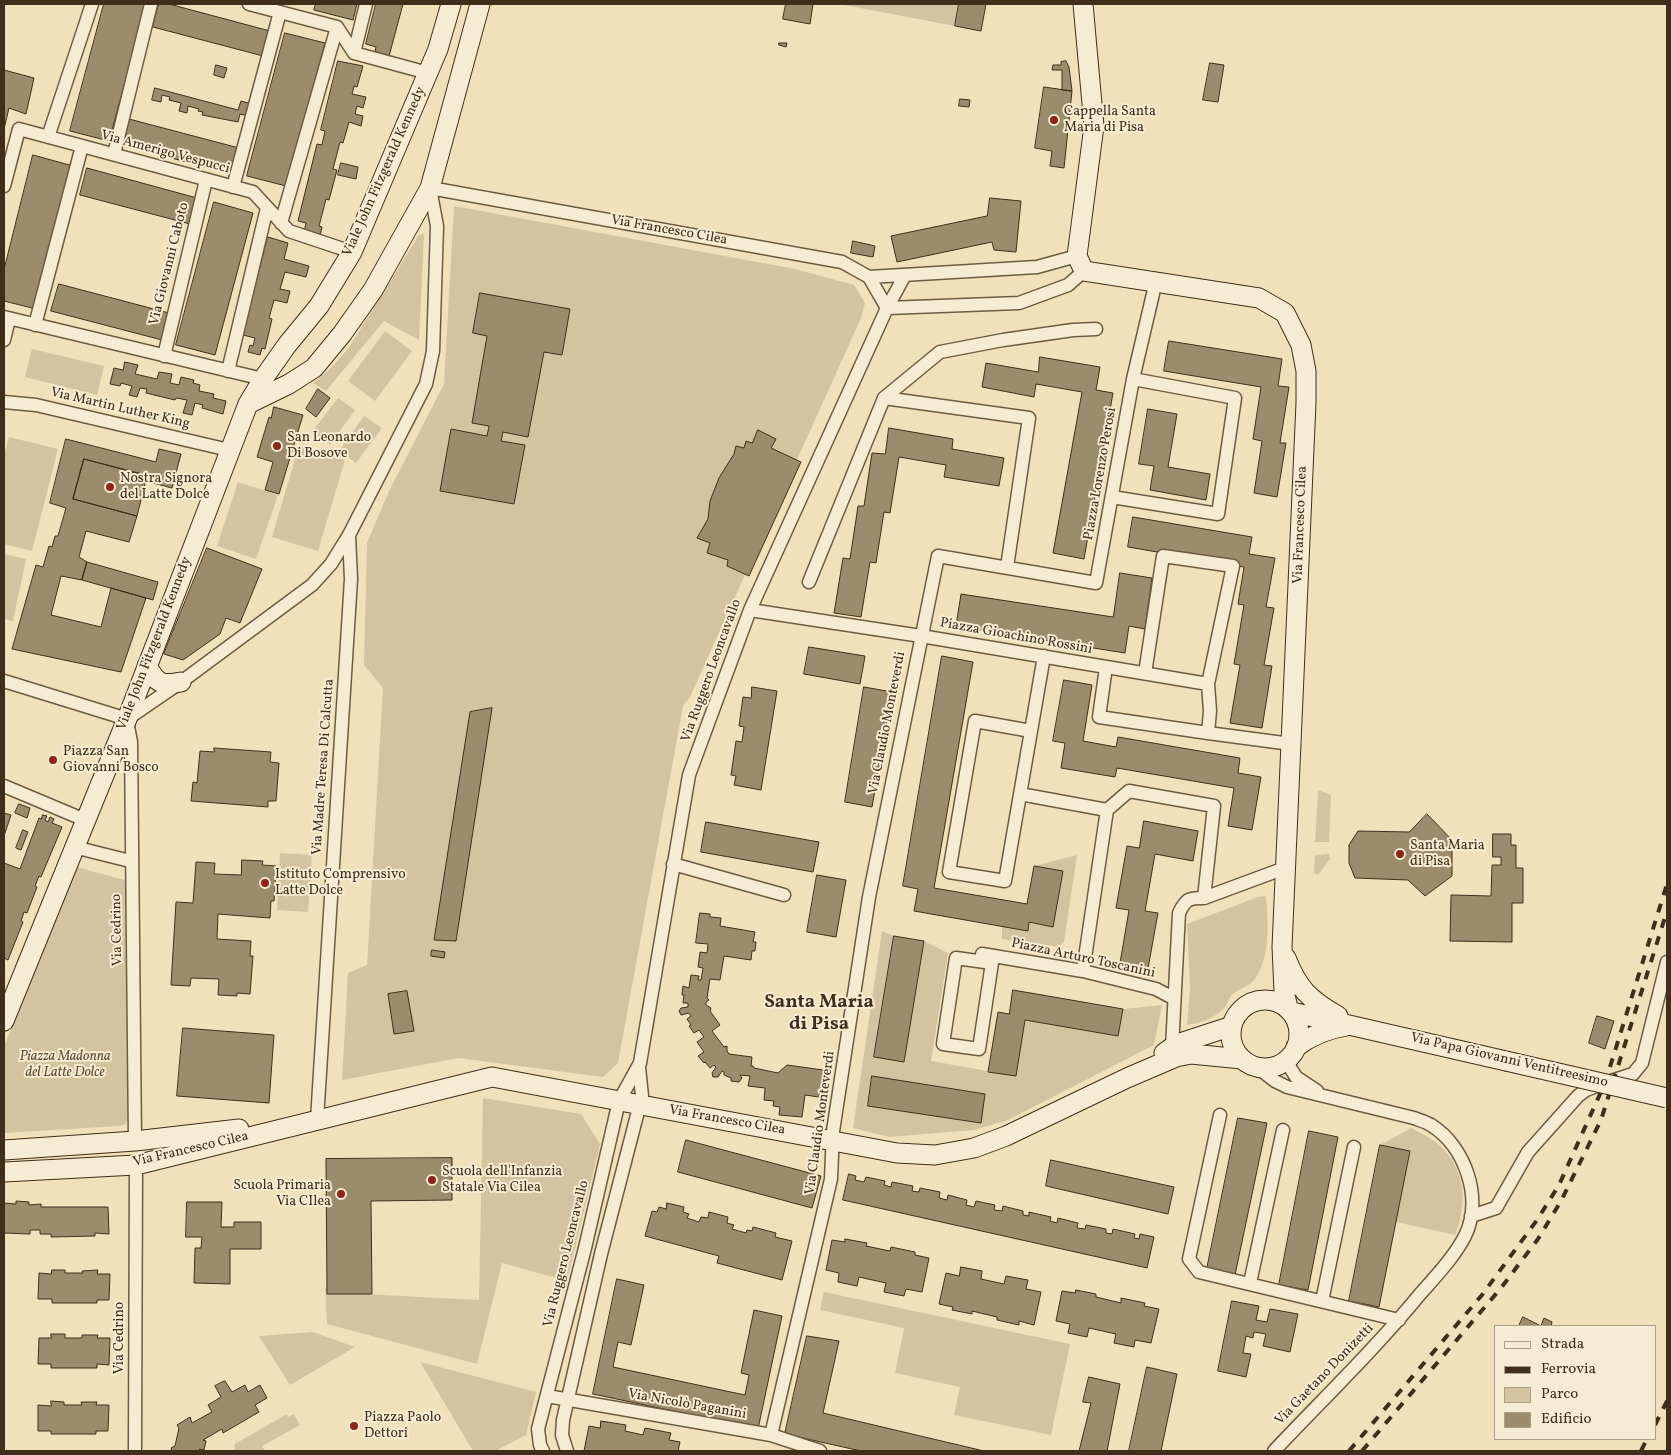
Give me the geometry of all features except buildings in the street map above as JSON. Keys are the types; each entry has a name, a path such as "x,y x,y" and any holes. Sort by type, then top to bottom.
{"street":[{"path":"48,136 92,4"},
{"path":"114,154 151,4"},
{"path":"249,4 337,27 354,53 428,73"},
{"path":"354,53 366,4"},
{"name":"Viale John Fitzgerald Kennedy","path":"4,1021 127,719 248,404 287,345 319,306 352,252 438,49 451,4"},
{"path":"248,404 289,384 314,368 342,334 373,290 430,188 480,4"},
{"path":"888,308 1019,303 1068,285 1081,263 1094,126 1083,4"},
{"path":"233,187 280,12"},
{"path":"281,223 337,27"},
{"path":"4,186 19,129 82,146"},
{"name":"Via Amerigo Vespucci","path":"35,325 82,146 253,192 289,231 352,252"},
{"name":"Via Giovanni Caboto","path":"164,356 206,180"},
{"path":"4,681 127,719 181,682 312,585 332,564 349,535 426,384 433,351 437,226 430,188"},
{"name":"Via Francesco Cilea","path":"430,188 842,262 869,277 1081,263 1156,281 1259,298 1284,313 1301,345 1306,371 1292,744 1282,948 1284,991 1290,1010"},
{"path":"228,371 267,208"},
{"path":"888,308 905,275"},
{"path":"869,277 888,308"},
{"name":"Piazza Lorenzo Perosi","path":"921,636 938,556 1096,583 1133,379 1156,281"},
{"name":"Via Ruggero Leoncavallo","path":"641,1101 639,1067 689,775 750,610 888,308"},
{"path":"4,340 6,318 289,384"},
{"path":"809,582 884,398 940,352 1003,340 1073,330 1096,329"},
{"path":"287,345 285,355 287,363 299,370 314,368"},
{"path":"1112,497 1218,514 1235,398 1133,379"},
{"path":"884,398 1029,418 1007,567"},
{"name":"Via Martin Luther King","path":"4,402 36,405 229,450"},
{"name":"Via Madre Teresa Di Calcutta","path":"317,1120 351,579 349,535"},
{"path":"1145,673 1163,556 1233,566 1208,684 1210,710 1208,733"},
{"path":"750,610 921,636"},
{"name":"Piazza Gioachino Rossini","path":"921,636 1208,684"},
{"name":"Via Claudio Monteverdi","path":"771,1436 831,1179 832,1140 869,898 921,636"},
{"path":"1031,731 975,721 949,872 1005,882 1044,656"},
{"path":"147,666 155,680 160,683 168,685 181,682"},
{"name":"Piazza Gioachino Rossini","path":"1106,667 1099,717 1292,744"},
{"name":"Via Cedrino","path":"127,719 131,742 135,1141"},
{"path":"4,786 85,820"},
{"path":"1083,971 1107,810 1128,790 1214,806 1204,898"},
{"path":"1020,794 1107,810"},
{"path":"74,847 130,860"},
{"path":"673,864 784,895"},
{"path":"1172,1048 1178,912 1186,901 1193,898 1204,898 1285,868"},
{"path":"1282,948 1301,988 1316,1004 1352,1025"},
{"name":"Via Francesco Cilea","path":"1260,1000 1269,986 1282,948"},
{"name":"Piazza Arturo Toscanini","path":"972,960 974,952 1083,971 1156,989 1173,998"},
{"name":"Piazza Arturo Toscanini","path":"956,958 972,960 992,963 979,1049 943,1044 956,958"},
{"path":"1471,1216 1496,1208 1528,1152 1578,1096 1586,1090 1633,1074 1642,1063 1667,962"},
{"path":"1260,1000 1270,1000 1279,1002 1290,1010 1298,1023 1299,1035 1291,1054 1277,1066 1267,1068 1250,1063 1236,1052 1232,1044 1232,1026 1235,1016 1242,1008 1260,1000"},
{"name":"Via Papa Giovanni Ventitreesimo","path":"1290,1010 1667,1098"},
{"name":"Via Papa Giovanni Ventitreesimo","path":"1291,1054 1314,1035 1352,1025"},
{"name":"Via Francesco Cilea","path":"1127,1078 1177,1044 1232,1026"},
{"name":"Via Francesco Cilea","path":"4,1172 136,1164 492,1077 620,1101 641,1101 897,1153 935,1155 974,1148 1006,1136 1127,1078 1176,1057 1191,1054 1250,1063"},
{"name":"Via Gaetano Donizetti","path":"1291,1054 1296,1076 1323,1096"},
{"name":"Via Gaetano Donizetti","path":"1250,1063 1287,1087 1414,1118 1431,1124 1456,1149 1469,1178 1472,1196 1471,1216 1465,1234 1452,1256 1399,1320 1274,1451"},
{"name":"Via Ruggero Leoncavallo","path":"543,1451 540,1445 538,1429 588,1238 620,1101 639,1067"},
{"path":"568,1451 562,1435 563,1420 601,1254 641,1101"},
{"name":"Via Gaetano Donizetti","path":"1220,1115 1189,1259 1199,1272 1399,1320"},
{"name":"Via Francesco Cilea","path":"4,1150 135,1141 317,1120"},
{"path":"1250,1284 1283,1130"},
{"path":"1322,1301 1354,1147"},
{"name":"Via Cedrino","path":"135,1451 136,1164"},
{"name":"Via Nicolò Paganini","path":"547,1396 771,1436 820,1451"}],"green space":[{"path":"839,4 959,4 955,26"},
{"path":"454,206 795,269 854,285 865,303 861,318 690,697 683,706 618,1063 603,1077 459,1058 342,1080 348,973 367,965 383,688 364,665 367,543 389,491 444,384"},
{"path":"424,234 419,340 384,321 326,391 313,383 328,371 348,349 419,235"},
{"path":"385,331 412,351 375,401 348,381"},
{"path":"32,349 104,366 97,395 25,377"},
{"path":"338,398 355,410 330,445 312,432"},
{"path":"364,416 382,428 356,463 339,451"},
{"path":"9,437 58,449 32,551 4,544 4,456"},
{"path":"299,446 345,460 318,551 272,537"},
{"path":"238,482 278,495 256,559 217,546"},
{"path":"4,554 26,559 13,621 4,619"},
{"path":"1318,790 1331,795 1329,842 1315,842"},
{"path":"280,853 312,855 308,912 277,910"},
{"path":"1329,854 1330,859 1318,875 1314,873 1315,855"},
{"path":"1077,855 1064,942 1059,947 1002,939 1002,926 1028,930 1029,922 1053,926 1063,871 1034,866"},
{"name":"Piazza Madonna del Latte Dolce","path":"77,867 128,881 128,1119 125,1124 120,1126 4,1133 4,1047"},
{"path":"1266,896 1268,928 1266,949 1264,960 1255,979 1232,995 1225,1007 1217,1014 1187,1025 1190,990 1187,924 1258,897"},
{"path":"882,931 894,936 874,1057 904,1061 924,941 948,953 931,1061 1016,1076 1025,1020 1118,1036 1123,1009 1162,1005 1154,1045 1008,1120 974,1130 889,1137 853,1128"},
{"path":"483,1098 581,1114 600,1144 567,1281 502,1263 477,1364 327,1324 325,1287 364,1294 479,1300"},
{"path":"1411,1128 1438,1144 1447,1153 1459,1175 1463,1198 1462,1211 1455,1235 1396,1222 1410,1151 1380,1145"},
{"path":"824,1292 1070,1344 1051,1435 954,1415 960,1387 895,1373 904,1328 820,1310"},
{"path":"313,1332 355,1347 290,1385 259,1336"},
{"path":"420,1362 536,1392 526,1435 495,1451 473,1451"},
{"path":"287,1414 288,1417 294,1414 300,1425 262,1446 265,1451 234,1450 235,1444"}],"railway":[{"path":"1349,1451 1482,1295 1537,1220 1559,1185 1605,1083 1667,884"},
{"path":"1362,1451 1501,1288 1538,1239 1561,1201 1601,1120 1667,911"},
{"path":"1656,1423 1667,1401"},
{"path":"1641,1451 1646,1440"}],"place":[{"name":"Cappella Santa Maria di Pisa","path":"1054,120"},
{"name":"San Leonardo Di Bosove","path":"277,446"},
{"name":"Nostra Signora del Latte Dolce","path":"110,487"},
{"name":"Piazza San Giovanni Bosco","path":"53,760"},
{"name":"Santa Maria di Pisa","path":"1400,854"},
{"name":"Istituto Comprensivo Latte Dolce","path":"265,883"},
{"name":"Scuola dell'Infanzia Statale Via Cilea","path":"432,1180"},
{"name":"Scuola Primaria Via CIlea","path":"341,1194"},
{"name":"Piazza Paolo Dettori","path":"354,1426"}],"district":[{"name":"Santa Maria di Pisa","path":"819,1015"}]}
